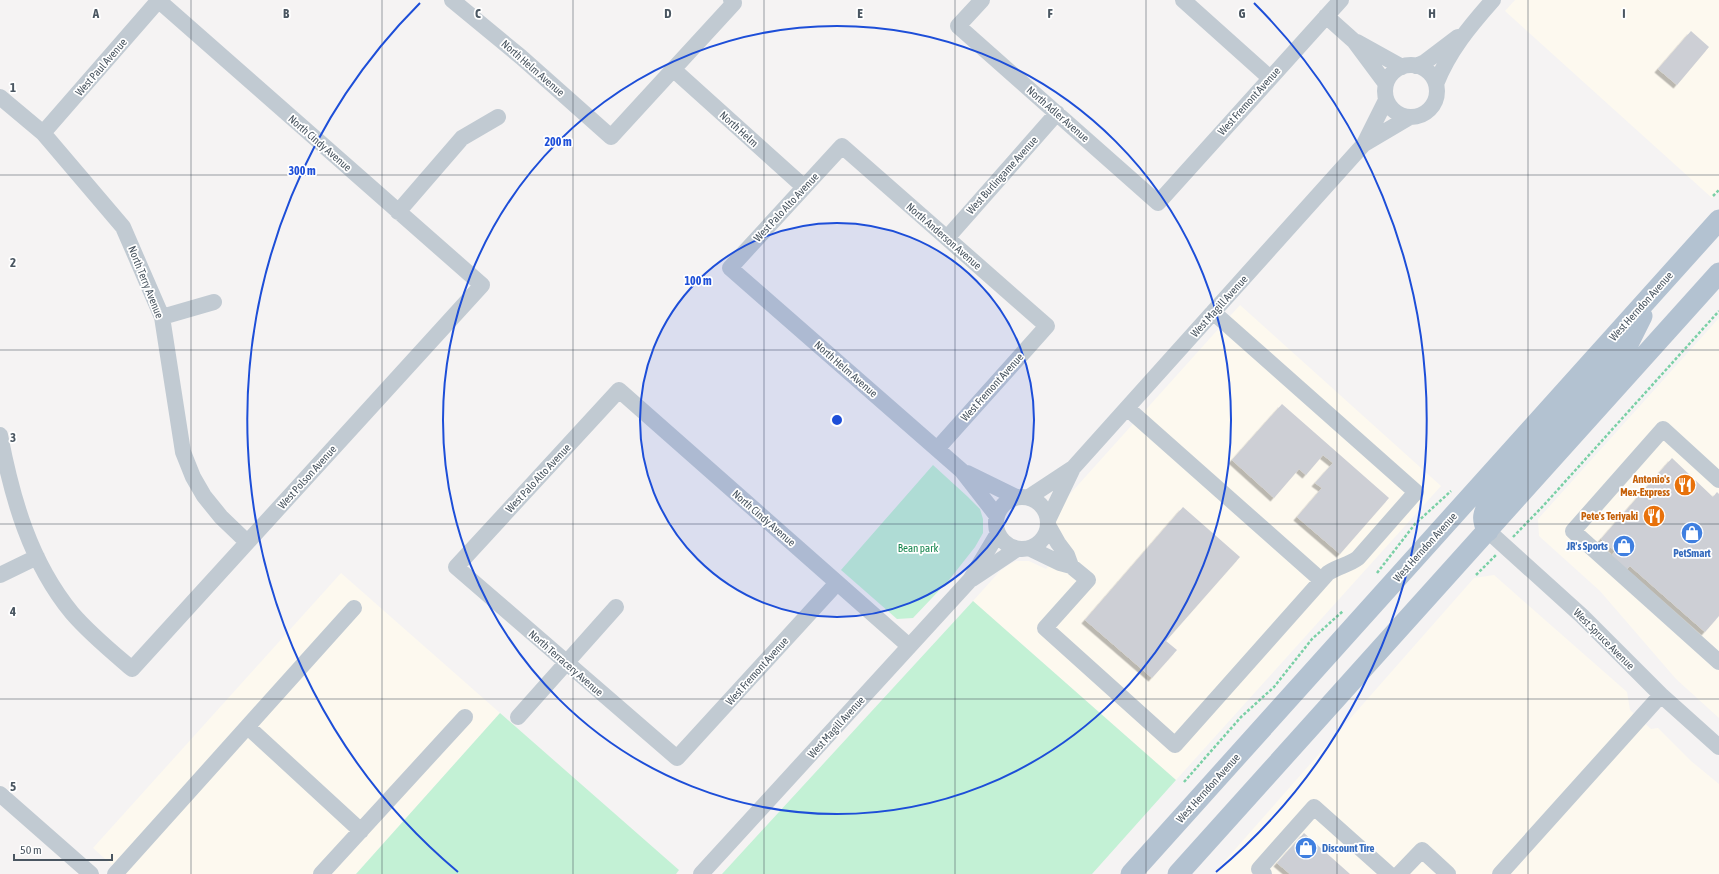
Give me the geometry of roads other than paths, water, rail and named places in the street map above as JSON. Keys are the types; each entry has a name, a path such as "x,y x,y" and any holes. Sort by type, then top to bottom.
{"main road":[{"name":"West Herndon Avenue","path":"1131,874 1719,220"},
{"path":"1178,874 1719,273"},
{"path":"1488,531 1483,523 1483,517 1491,499 1628,344 1656,289"}],"street":[{"name":"West Paul Avenue","path":"43,133 158,0"},
{"name":"North Cindy Avenue","path":"158,0 482,285"},
{"name":"North Helm Avenue","path":"452,0 521,57 611,138 674,70"},
{"name":"North Adler Avenue","path":"982,0 958,26 1158,202"},
{"path":"1183,0 1270,78"},
{"name":"West Fremont Avenue","path":"1158,202 1341,0"},
{"path":"1436,84 1442,70 1466,31 1493,0"},
{"path":"674,70 732,2"},
{"path":"1326,16 1354,41 1386,84"},
{"path":"1354,41 1409,66 1424,69 1432,75 1436,84 1437,94 1434,104 1427,112 1418,117 1408,118 1399,114 1386,100 1386,84 1389,77 1395,71 1409,66 1425,62 1466,31"},
{"name":"North Helm","path":"674,70 804,187"},
{"name":"North Terry Avenue","path":"0,97 43,133 122,227 162,317 183,452 193,477 204,496 221,517 247,542"},
{"name":"West Magill Avenue","path":"1049,522 1074,468 1364,144 1386,100"},
{"name":"West Burlingame Avenue","path":"947,238 1058,113"},
{"path":"398,212 462,138 498,117"},
{"name":"West Magill Avenue","path":"1364,144 1408,118"},
{"name":"West Palo Alto Avenue","path":"730,268 842,146"},
{"name":"North Anderson Avenue","path":"842,146 1047,326"},
{"name":"North Helm Avenue","path":"730,268 962,471 996,516"},
{"name":"West Polson Avenue","path":"37,557 52,583 72,612 95,638 132,669 482,285"},
{"path":"162,317 214,302"},
{"path":"1071,566 1067,555 1058,544 1042,505 1038,501 1022,497 1007,501 1000,508 996,516 996,525 998,533 1005,543 1071,566 1088,580 1045,628 1175,745 1321,580 1335,569 1350,564 1358,558 1416,492 1213,312"},
{"name":"West Fremont Avenue","path":"937,449 1047,326"},
{"name":"North Cindy Avenue","path":"619,390 909,646"},
{"name":"West Palo Alto Avenue","path":"456,567 619,390"},
{"path":"1127,408 1321,580"},
{"path":"1719,480 1663,429 1573,531 1719,662"},
{"path":"0,435 14,498 25,533 37,557 0,575"},
{"name":"West Magill Avenue","path":"1022,497 1074,468"},
{"name":"North Helm Avenue","path":"962,471 996,489 1022,497"},
{"path":"1023,549 1041,542 1049,522"},
{"name":"West Spruce Avenue","path":"1488,531 1582,616 1661,695 1719,746"},
{"name":"West Magill Avenue","path":"701,874 970,580 998,533"},
{"name":"West Magill Avenue","path":"970,580 1023,549"},
{"name":"North Terracery Avenue","path":"456,567 676,758"},
{"name":"West Fremont Avenue","path":"676,758 837,583"},
{"path":"518,716 616,607"},
{"path":"115,874 354,608"},
{"path":"1500,874 1661,695"},
{"path":"321,874 465,717"},
{"path":"248,727 361,831"},
{"path":"0,794 91,874"},
{"path":"1264,874 1258,869 1314,807 1389,874"},
{"path":"1399,874 1422,850 1448,874"}],"place":[{"name":"Antonio's Mex-Express","path":"1685,485"},
{"name":"Pete's Teriyaki","path":"1654,516"},
{"name":"PetSmart","path":"1692,533"},
{"name":"JR's Sports","path":"1624,546"},
{"name":"Discount Tire","path":"1306,848"}],"park label":[{"name":"Bean park","path":"918,548"}]}
